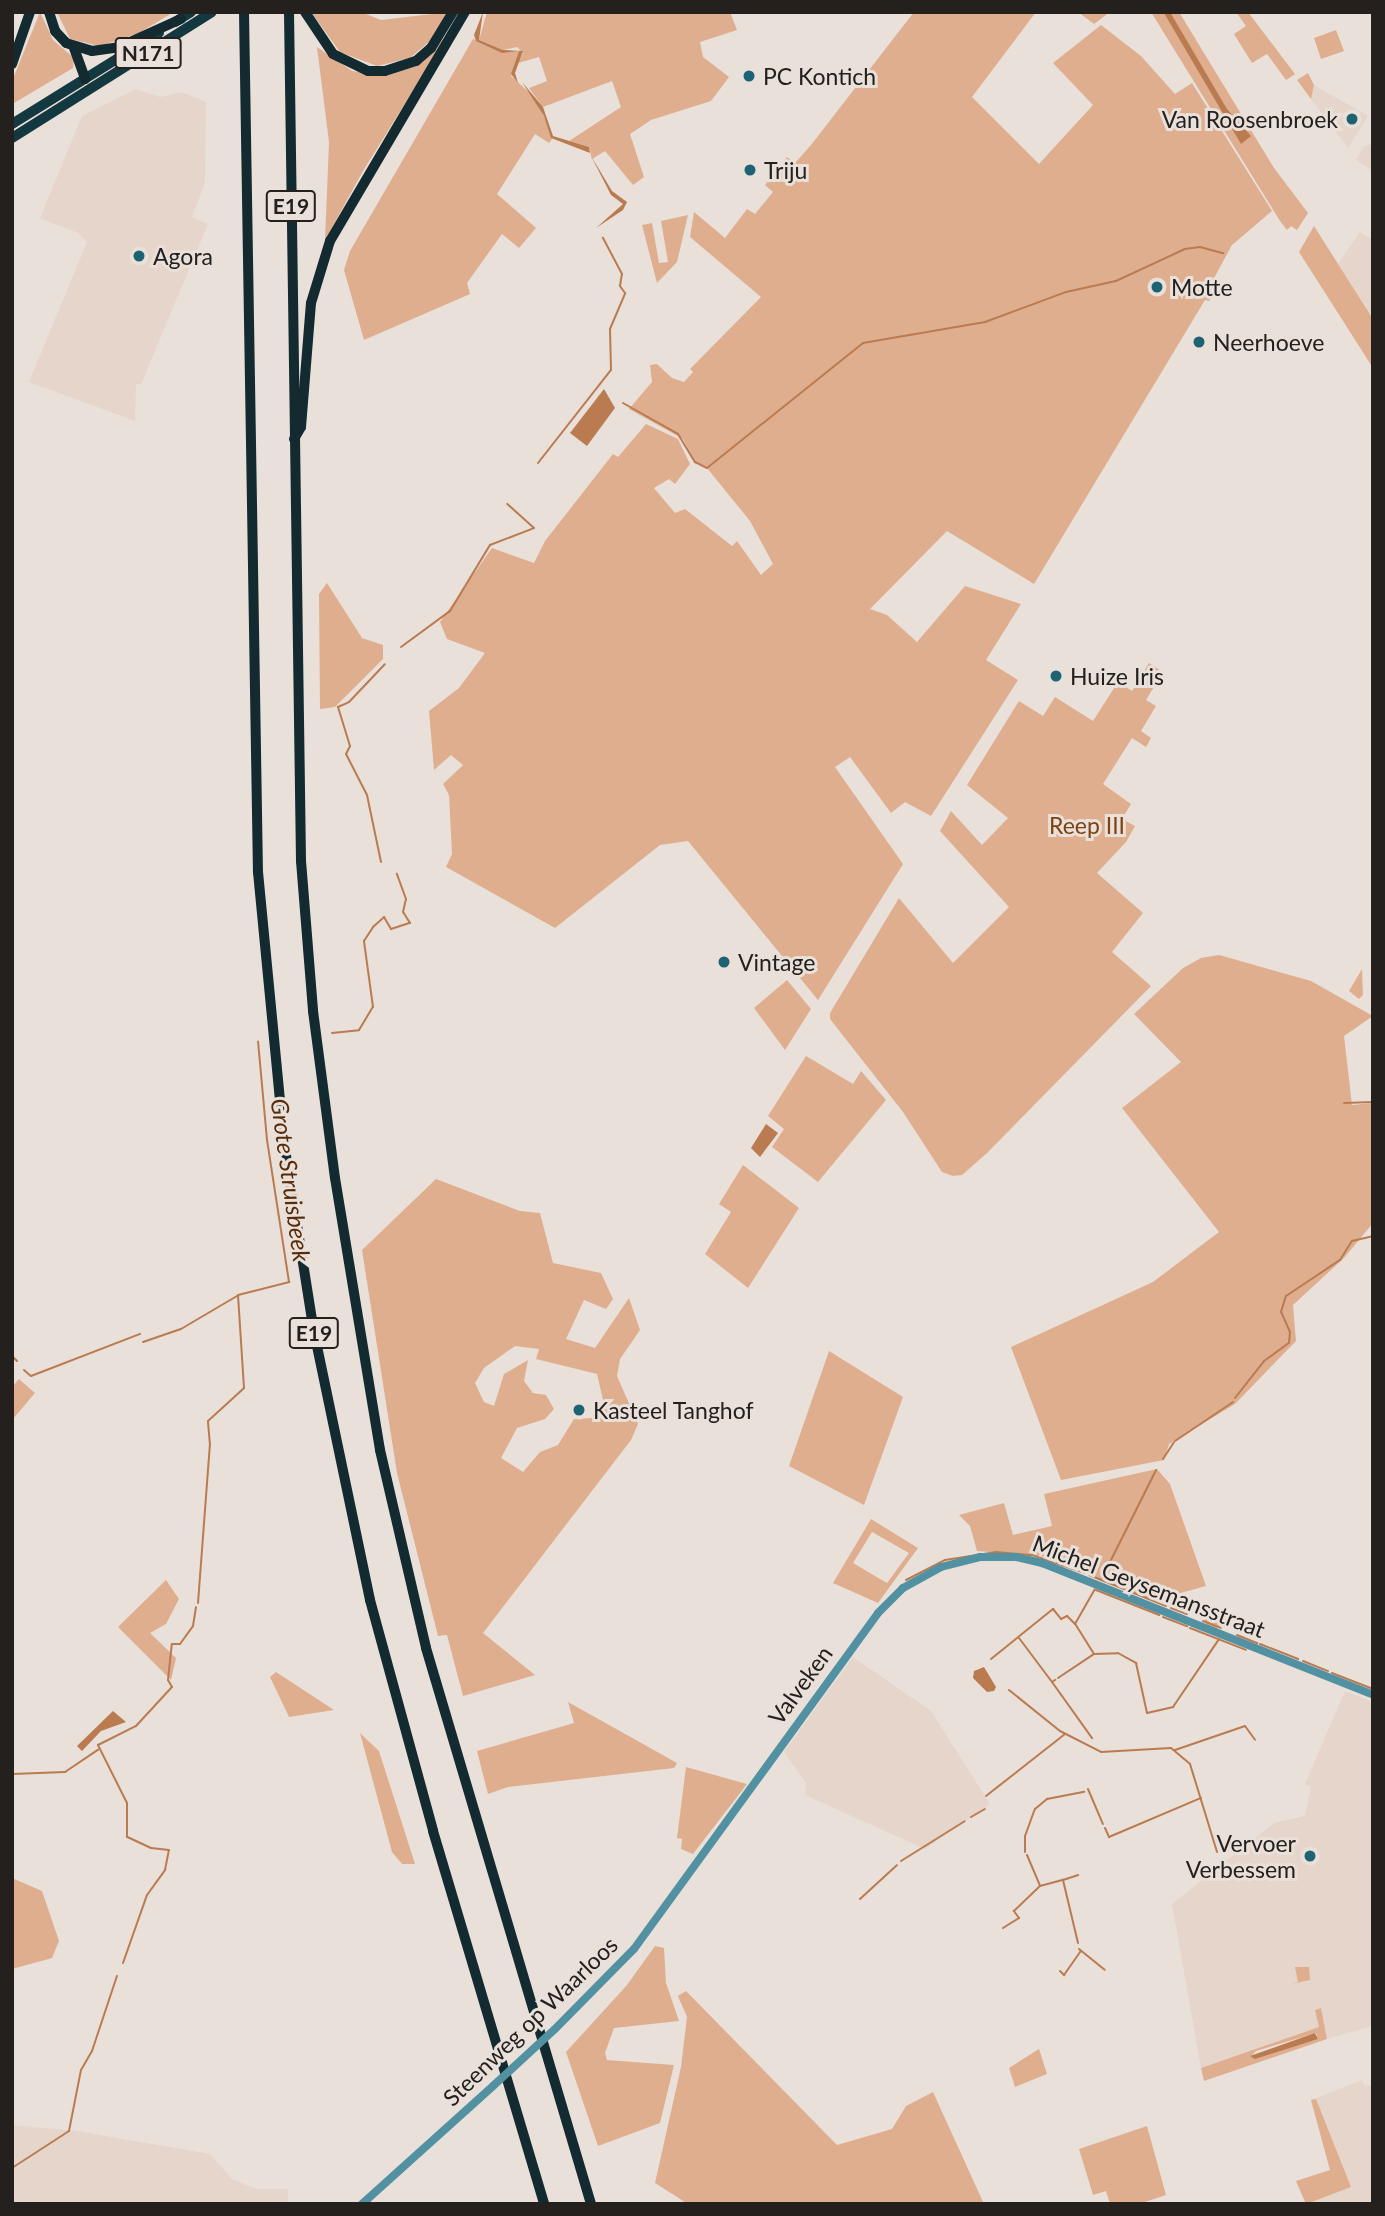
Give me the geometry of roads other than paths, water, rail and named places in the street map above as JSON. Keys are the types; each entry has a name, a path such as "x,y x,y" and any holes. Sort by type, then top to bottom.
{"highway":[{"path":"12,64 30,12"},
{"path":"48,12 55,31 74,48 85,79 83,93"},
{"name":"N171","path":"12,138 212,12"},
{"name":"E19","path":"289,12 297,398 297,422 293,441 301,861 313,1011 352,1285 380,1450 426,1648 591,2204"},
{"path":"305,12 333,54 354,67 385,71 416,61 431,48 453,12"},
{"path":"297,398 311,303 330,241 465,12"},
{"path":"74,48 100,51 119,47 186,15"},
{"name":"N171","path":"12,125 186,15"},
{"name":"E19","path":"244,16 248,435 258,872 283,1130 313,1327 370,1600 401,1718 544,2204"},
{"path":"12,125 27,129"}],"street":[{"name":"Michel Geysemansstraat","path":"877,1613 902,1588 942,1567 980,1557 1016,1557 1057,1567 1373,1695"},
{"name":"Valveken","path":"754,1781 877,1613"},
{"name":"Steenweg op Waarloos","path":"362,2204 555,2029 634,1949 754,1781"}],"waterway":[{"name":"Grote Struisbeek","path":"538,463 611,370 610,329 625,293 620,286 622,274 603,238"},
{"path":"623,403 678,434 695,462 707,468 863,343 985,322 1066,292 1116,281 1185,249 1200,247 1223,253"},
{"name":"Grote Struisbeek","path":"401,647 450,611 490,545 534,528 507,504"},
{"name":"Grote Struisbeek","path":"381,862 367,795 346,754 350,746 338,707 349,702 385,664"},
{"name":"Grote Struisbeek","path":"332,1033 359,1030 373,1007 364,941 373,927 384,917 391,929 410,923 403,912 406,899 397,874"},
{"name":"Grote Struisbeek","path":"198,1603 210,1445 208,1421 244,1388 238,1295 289,1282 267,1140 258,1041"},
{"path":"1344,1103 1373,1102"},
{"path":"1235,1398 1264,1361 1289,1343 1290,1332 1281,1312 1286,1296 1340,1260 1352,1241 1373,1236"},
{"path":"143,1342 181,1329 237,1296"},
{"path":"24,1370 31,1376 140,1334"},
{"path":"12,1356 17,1361"},
{"path":"1175,1441 1233,1402"},
{"path":"1163,1459 1174,1442"},
{"path":"1101,1580 1156,1470"},
{"path":"906,1580 945,1560 996,1552 1032,1555 1085,1573"},
{"path":"1089,1575 1166,1606"},
{"path":"991,1659 1053,1609 1061,1619 1067,1616 1075,1624 1095,1589"},
{"path":"1096,1590 1159,1615"},
{"name":"Grote Struisbeek","path":"123,1963 147,1895 165,1870 169,1850 151,1848 127,1837 127,1803 98,1745 136,1726 172,1687 168,1680 172,1644 180,1644 193,1626 196,1607"},
{"path":"1171,1608 1187,1614"},
{"path":"1163,1617 1187,1626"},
{"path":"1203,1621 1221,1628"},
{"path":"1058,1678 1094,1654 1075,1624"},
{"path":"1190,1628 1246,1650"},
{"path":"1237,1635 1257,1643"},
{"path":"1019,1638 1052,1682 1055,1680"},
{"path":"1094,1654 1118,1653 1136,1663 1147,1713 1173,1707 1219,1639"},
{"path":"1260,1644 1298,1659"},
{"path":"1303,1661 1328,1671"},
{"path":"1332,1673 1373,1689"},
{"path":"1052,1682 1092,1738"},
{"path":"1009,1690 1060,1731 1101,1752 1171,1748 1190,1764 1217,1852"},
{"path":"1175,1750 1245,1726 1255,1740"},
{"path":"986,1796 1065,1734"},
{"path":"12,1774 65,1772 98,1750"},
{"path":"1088,1789 1103,1824"},
{"path":"1025,1852 1025,1836 1035,1809 1047,1799 1084,1792"},
{"path":"1105,1828 1109,1837 1201,1798"},
{"path":"971,1817 985,1809"},
{"path":"901,1861 965,1821"},
{"path":"1027,1855 1040,1885"},
{"path":"860,1899 897,1865"},
{"path":"1078,1875 1063,1880 1078,1943"},
{"path":"1003,1928 1019,1918 1014,1911 1040,1886 1063,1880"},
{"path":"1079,1949 1105,1970"},
{"path":"1060,1971 1064,1975 1081,1951"},
{"name":"Grote Struisbeek","path":"12,2168 69,2131 81,2070 92,2051 117,1976"}],"place":[{"name":"PC Kontich","path":"749,76"},
{"name":"Van Roosenbroek","path":"1352,119"},
{"name":"Triju","path":"750,170"},
{"name":"Agora","path":"139,256"},
{"name":"Motte","path":"1157,287"},
{"name":"Neerhoeve","path":"1199,342"},
{"name":"Huize Iris","path":"1056,676"},
{"name":"Vintage","path":"724,962"},
{"name":"Kasteel Tanghof","path":"579,1410"},
{"name":"Vervoer Verbessem","path":"1310,1856"}],"park label":[{"name":"Reep III","path":"1087,825"}]}
